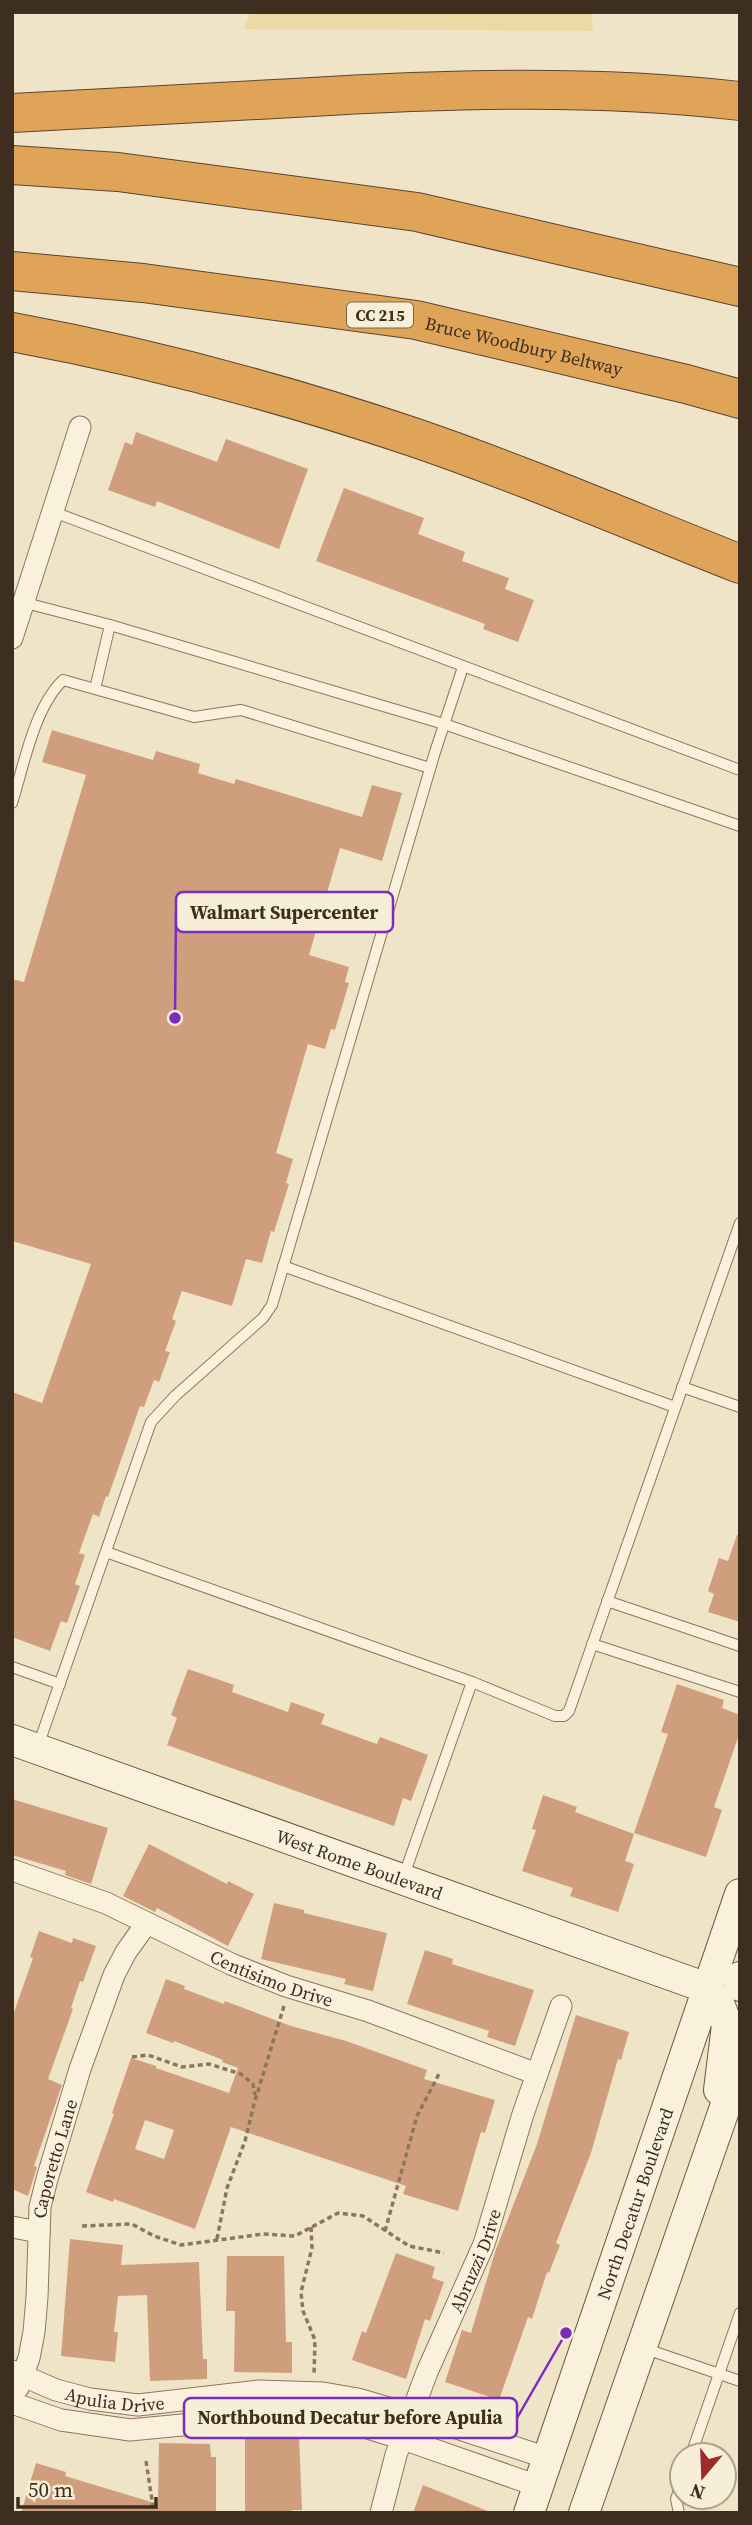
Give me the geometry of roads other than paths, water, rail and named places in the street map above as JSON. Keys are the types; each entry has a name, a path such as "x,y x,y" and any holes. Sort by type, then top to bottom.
{"highway":[{"path":"12,113 388,92 502,89 612,90 740,101"},
{"path":"12,165 118,172 417,212 740,287"},
{"name":"Bruce Woodbury Beltway","path":"12,271 143,283 416,320 740,399"},
{"path":"12,332 169,366 356,418 493,466 740,564"}],"main road":[{"name":"West Rome Boulevard","path":"25,1745 707,1988"},
{"name":"North Decatur Boulevard","path":"533,2500 740,1894"},
{"path":"740,1977 740,1986"},
{"path":"707,1988 719,2003 727,2025 716,2133"},
{"path":"584,2513 740,2063"}],"street":[{"path":"12,638 79,427"},
{"name":"Centisimo Drive","path":"12,1870 86,1895 216,1958 264,1977 357,2007 537,2074"},
{"name":"Caporetto Lane","path":"13,2404 18,2374 34,2332 42,2198 80,2069 114,1975 146,1924"},
{"name":"Abruzzi Drive","path":"381,2513 427,2372 484,2244 561,2006"},
{"path":"12,2227 39,2232"},
{"name":"Apulia Drive","path":"18,2374 56,2390 90,2399 138,2404 288,2390 323,2393 358,2399 547,2458"},
{"name":"Apulia Drive","path":"13,2404 61,2420 130,2430 265,2417 330,2419 358,2425 464,2460 533,2500"}],"lane":[{"path":"51,511 740,770"},
{"path":"22,602 110,625 444,724 740,826"},
{"path":"95,689 110,625"},
{"path":"25,1745 60,1684 151,1422 175,1396 263,1318 272,1305 430,768 463,667"},
{"path":"12,803 41,711 53,689 62,680 194,717 241,710 430,768"},
{"path":"106,1552 472,1682 555,1716 564,1716 569,1711 740,1223"},
{"path":"284,1266 675,1407"},
{"path":"682,1387 740,1407"},
{"path":"607,1601 740,1646"},
{"path":"592,1644 740,1692"},
{"path":"12,1667 60,1684"},
{"path":"403,1881 472,1682"},
{"path":"696,2441 740,2313"},
{"path":"642,2348 740,2381"},
{"path":"225,2394 227,2420"},
{"path":"464,2460 473,2434"}],"place":[{"name":"Walmart Supercenter","path":"175,1018"},
{"name":"Northbound Decatur before Apulia","path":"566,2333"}]}
